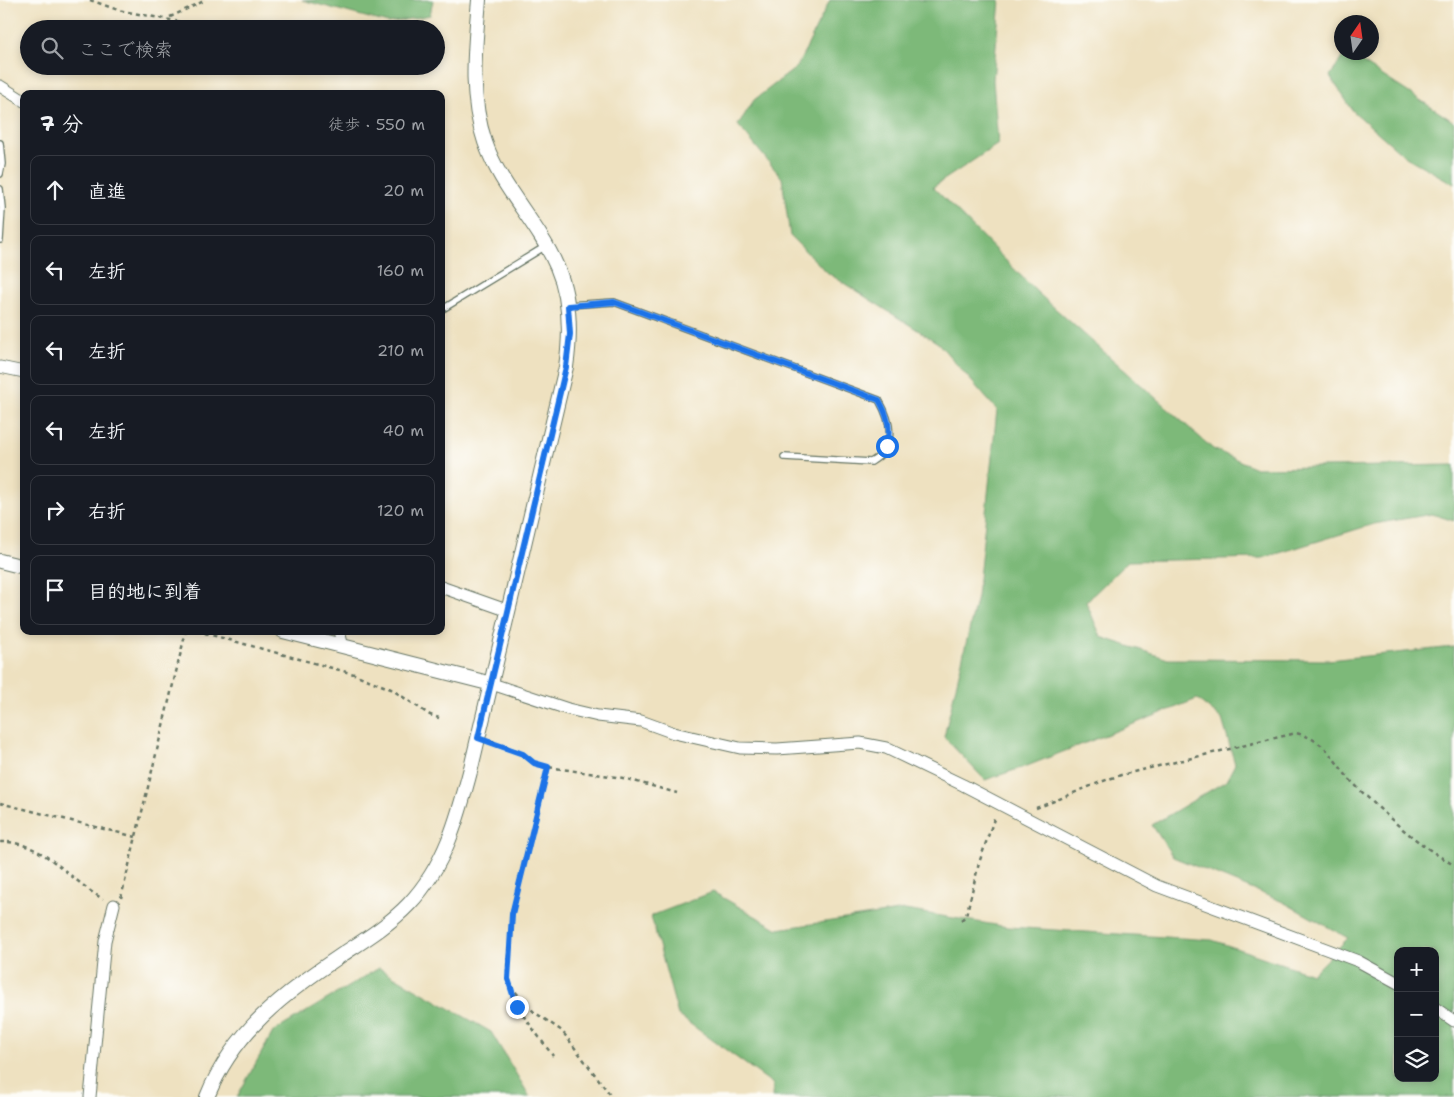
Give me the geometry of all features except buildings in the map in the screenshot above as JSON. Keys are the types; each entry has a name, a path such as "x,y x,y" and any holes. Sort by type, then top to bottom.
{"street":[{"path":"206,1097 223,1065 256,1021 296,986 397,916 435,870 454,831 492,684 566,367 570,334 568,306 557,267 546,246 493,163 479,121 475,100 474,71 479,0"},
{"path":"0,86 20,98"},
{"path":"0,367 20,371"},
{"path":"0,561 20,566"},
{"path":"445,588 509,611"},
{"path":"298,635 492,684 568,708 641,721 674,733 732,746 777,750 874,744 1020,814 1157,886 1358,962 1394,981"},
{"path":"340,635 343,647"},
{"path":"90,1097 105,941 114,905"},
{"path":"1439,1011 1454,1021"}],"lane":[{"path":"0,143 2,164 0,174"},
{"path":"0,189 2,208 0,240"},
{"path":"445,308 546,246"},
{"path":"568,306 605,301 620,304 879,400 888,415 890,433 887,446 881,456 871,462 784,457"}],"path":[{"path":"90,0 118,10 178,20"},
{"path":"169,18 206,0"},
{"path":"0,842 30,846 73,876 96,895 114,905 124,895 136,837 185,635"},
{"path":"212,635 354,674 391,689 430,715 439,718"},
{"path":"1020,814 1120,775 1296,732 1310,736 1331,752 1353,784 1408,834 1454,865"},
{"path":"478,738 523,754 534,763 548,767 624,778 677,793"},
{"path":"548,767 512,914 509,985 517,1007 526,1022 553,1056"},
{"path":"0,803 136,837"},
{"path":"961,920 966,916 979,863 992,828 998,803"},
{"path":"509,985 534,1012 562,1032 612,1097"}],"green space":[{"path":"302,0 433,0 430,15 404,20 377,20"},
{"path":"830,0 1000,0 993,80 998,144 933,187 1039,294 1213,449 1256,468 1454,465 1454,521 1432,514 1374,524 1263,558 1128,561 1086,602 1101,637 1168,659 1328,660 1454,647 1454,1097 772,1097 773,1084 678,1015 651,916 713,892 778,929 905,910 1008,927 1212,940 1312,974 1348,938 1283,902 1173,857 1152,825 1226,781 1235,764 1222,719 1197,699 1027,766 985,780 944,737 977,597 997,410 938,343 828,273 790,236 782,178 738,125 754,100 797,67"},
{"path":"1341,60 1358,60 1454,122 1454,184 1406,157 1353,111 1330,76"},
{"path":"379,968 491,1032 530,1097 237,1097 273,1032"}],"route":[{"path":"517,1007 508,979 512,914 548,767 534,763 523,754 478,738 566,367 570,334 568,306 605,301 614,302 879,400 888,415 890,433 887,446"}]}
